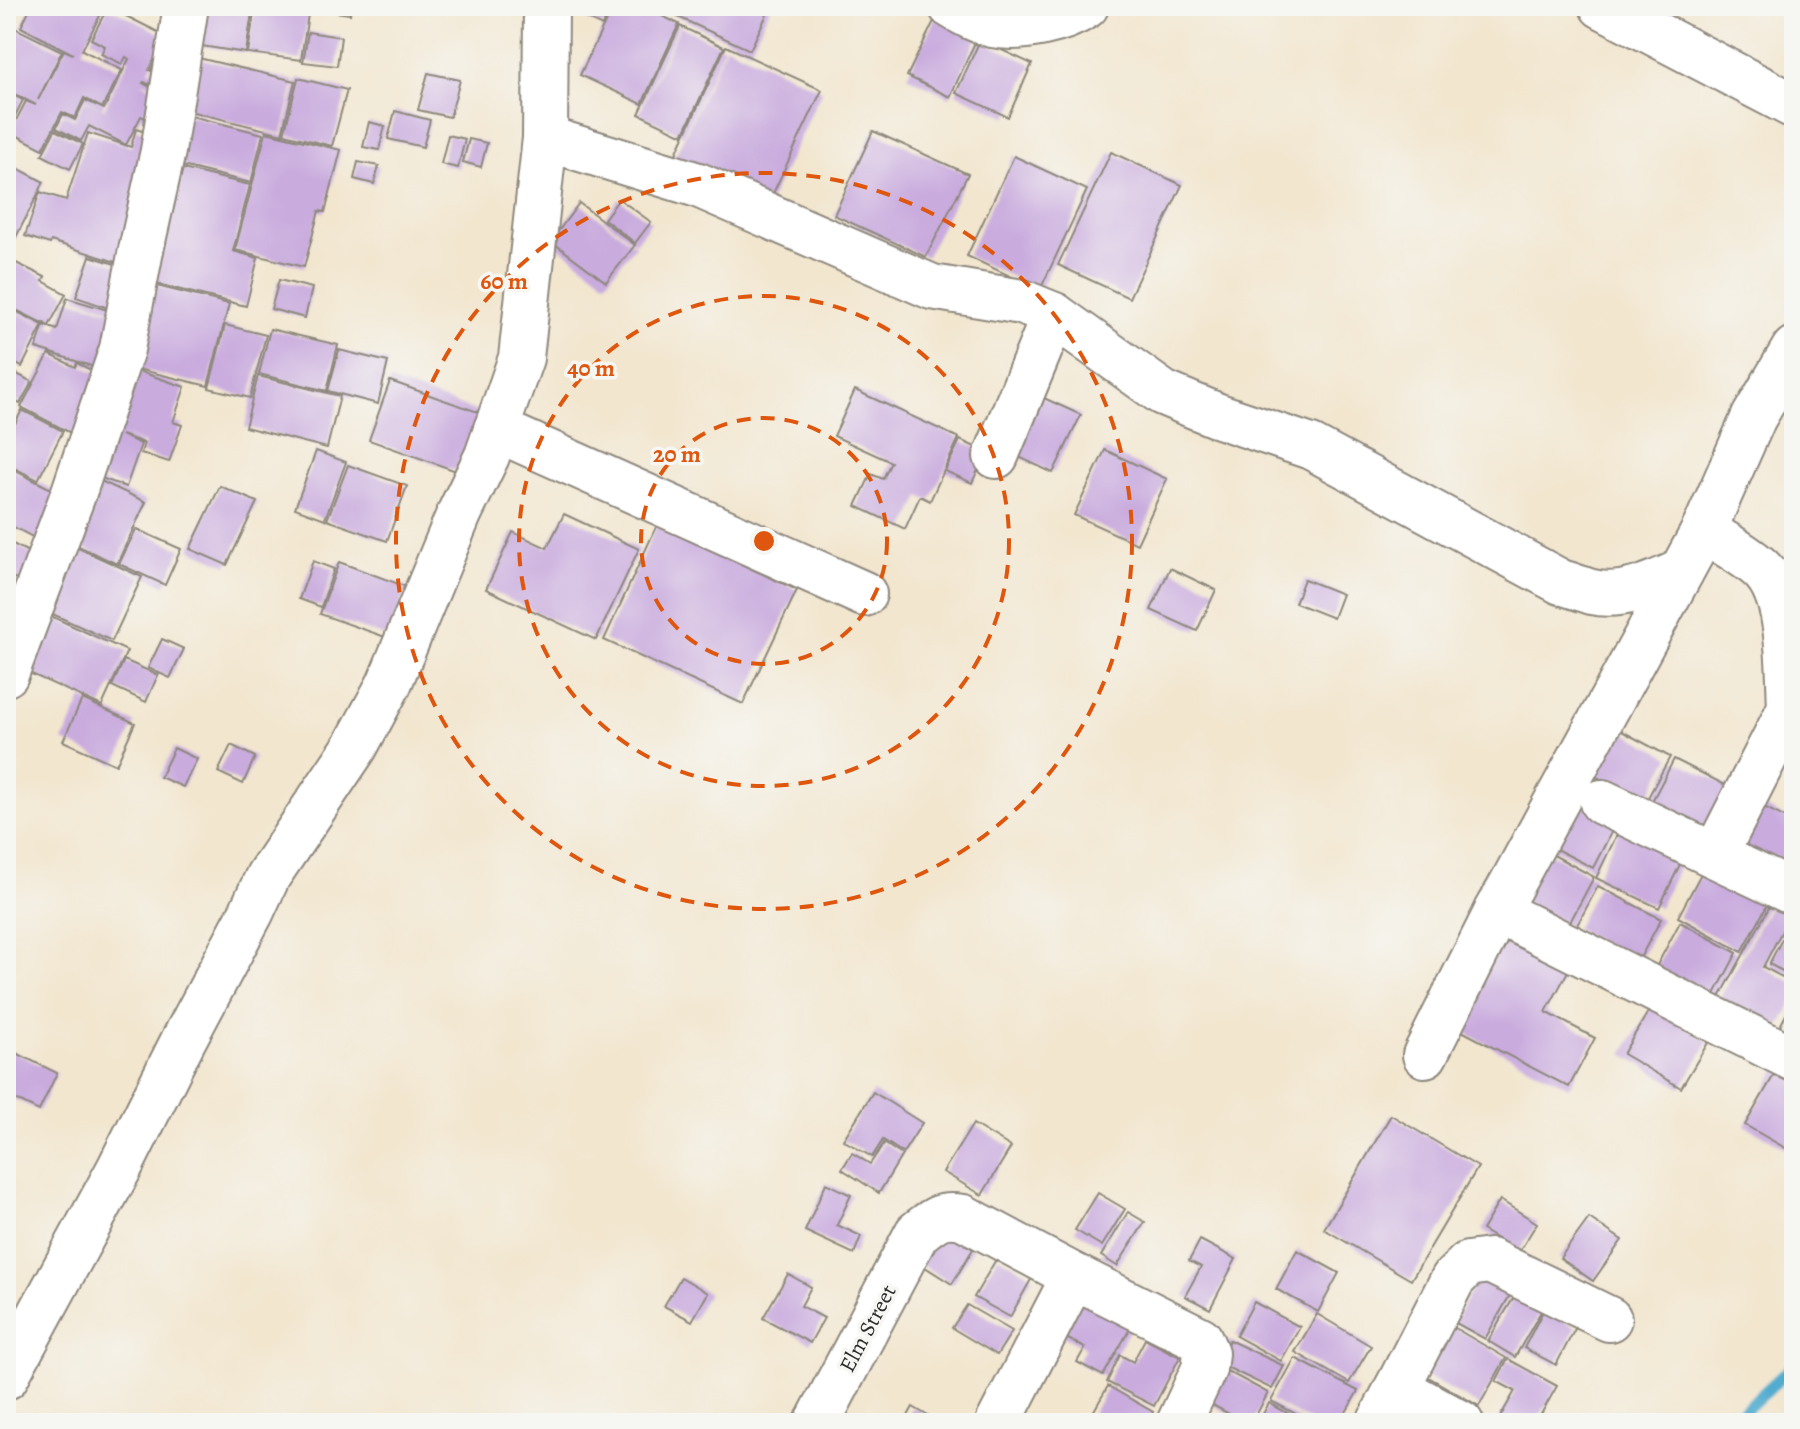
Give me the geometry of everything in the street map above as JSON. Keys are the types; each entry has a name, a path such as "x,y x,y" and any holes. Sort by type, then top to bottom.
{"street":[{"path":"6,674 74,492 122,349 163,151 186,6"},
{"path":"6,1377 119,1169 268,876 355,747 389,684 459,514 487,456 521,358 545,138 546,6"},
{"path":"951,6 969,17 995,26 1029,26 1063,17 1086,6"},
{"path":"1602,6 1794,106"},
{"path":"545,138 698,185 932,287 1022,302 1054,315 1163,393 1216,415 1311,447 1561,582 1595,593 1619,593 1649,586 1681,572"},
{"path":"996,456 1054,315"},
{"path":"1425,1055 1497,911 1704,530 1754,417 1794,349"},
{"path":"496,429 864,594"},
{"path":"1704,530 1761,569 1775,586 1787,644 1792,709 1715,855"},
{"path":"1602,802 1794,893"},
{"path":"1497,911 1794,1059"},
{"name":"Elm Street","path":"817,1423 917,1233 930,1222 947,1214 963,1217 1074,1276"},
{"path":"1461,1423 1388,1405 1453,1279 1468,1264 1490,1261 1609,1319"},
{"path":"998,1423 1074,1276 1200,1339 1206,1353 1204,1369 1179,1423"}],"building":[{"path":"31,6 105,6 82,50 122,70 102,108 84,98 75,118 62,112 43,149 10,132 26,101 36,105 6,90 6,30 9,25 62,51 38,100 64,50 73,54 21,27"},
{"path":"201,6 253,6 246,53 195,45"},
{"path":"255,6 351,6 350,14 309,8 301,60 248,53"},
{"path":"570,6 611,6 602,26 568,10"},
{"path":"613,6 641,6 679,24 642,104 580,75"},
{"path":"654,6 771,6 750,50"},
{"path":"108,7 166,36 149,70 159,56 161,90 143,83 160,93 147,119 141,116 126,145 89,126 81,141 56,128 63,114 75,120 85,100 104,109 129,59 126,57 122,64 101,54 105,46 91,39"},
{"path":"935,19 977,38 950,97 907,76"},
{"path":"680,26 724,47 683,135 639,114"},
{"path":"308,32 341,37 337,66 303,62"},
{"path":"980,40 1032,64 1008,117 956,93"},
{"path":"726,46 822,90 769,202 674,158"},
{"path":"190,56 295,81 282,134 177,108"},
{"path":"428,73 460,80 450,117 418,110"},
{"path":"298,78 347,90 332,146 284,134"},
{"path":"6,91 23,100 6,134"},
{"path":"395,111 430,120 423,147 388,139"},
{"path":"179,113 263,134 251,183 166,162"},
{"path":"369,122 385,126 379,150 363,147"},
{"path":"136,129 164,138 122,264 51,241 50,244 25,236 40,192 66,200 88,133 131,147"},
{"path":"55,130 83,144 70,169 42,155"},
{"path":"873,131 968,174 926,257 834,215"},
{"path":"266,132 341,150 325,212 319,211 304,267 235,250"},
{"path":"448,135 465,139 458,168 441,164"},
{"path":"469,139 487,143 481,167 463,162"},
{"path":"1111,152 1182,185 1129,298 1058,265"},
{"path":"1014,156 1087,190 1040,290 967,256"},
{"path":"6,162 44,182 11,247 6,245"},
{"path":"358,162 379,166 374,184 354,179"},
{"path":"166,165 250,185 233,251 258,258 246,306 141,280"},
{"path":"619,199 651,222 635,243 604,219"},
{"path":"579,203 635,245 606,282 551,241"},
{"path":"90,256 131,269 117,311 76,297"},
{"path":"12,261 45,277 43,281 66,294 49,326 6,305 6,272"},
{"path":"279,280 312,288 305,318 271,309"},
{"path":"141,282 229,304 208,386 121,365"},
{"path":"67,298 121,314 103,370 36,348 44,325 57,330"},
{"path":"6,306 43,325 22,367 6,359"},
{"path":"225,325 266,335 250,398 209,388"},
{"path":"270,329 338,345 327,391 259,374"},
{"path":"339,350 388,362 378,404 328,391"},
{"path":"49,354 75,367 77,363 111,380 80,438 21,407"},
{"path":"120,365 185,387 173,422 182,425 169,462 141,453 144,443 121,435 141,444 126,487 84,472"},
{"path":"6,368 32,382 20,404 6,397"},
{"path":"258,376 340,396 327,448 245,427"},
{"path":"390,381 481,413 459,472 369,440"},
{"path":"855,390 959,438 930,501 920,496 905,529 856,506 871,474 883,479 891,462 834,436"},
{"path":"1033,393 1081,415 1053,473 1006,451"},
{"path":"22,410 63,431 38,480 6,464 6,441"},
{"path":"960,440 986,452 972,483 945,471"},
{"path":"1105,450 1167,479 1137,544 1074,515"},
{"path":"316,451 346,462 325,519 295,508"},
{"path":"348,465 407,486 387,541 327,520"},
{"path":"6,466 63,495 40,541 6,523"},
{"path":"90,476 146,502 117,564 61,538"},
{"path":"220,486 257,502 227,565 190,549"},
{"path":"564,514 639,549 596,640 486,589 513,532 547,548"},
{"path":"657,525 797,590 743,704 604,640"},
{"path":"136,529 181,549 165,585 119,564"},
{"path":"9,542 38,557 24,583 6,574 6,548"},
{"path":"67,543 142,577 112,641 37,607"},
{"path":"313,561 334,569 321,607 299,599"},
{"path":"339,562 407,587 388,638 320,614"},
{"path":"1170,568 1216,590 1197,631 1151,610"},
{"path":"1304,579 1342,594 1333,618 1295,603"},
{"path":"42,612 127,651 102,706 16,667"},
{"path":"162,639 184,649 170,678 148,668"},
{"path":"124,660 158,675 146,702 112,686"},
{"path":"82,699 135,723 116,765 63,741"},
{"path":"1618,729 1670,757 1645,803 1593,775"},
{"path":"231,745 255,757 243,784 218,772"},
{"path":"174,748 197,759 183,787 160,777"},
{"path":"1674,759 1735,790 1711,837 1650,805"},
{"path":"1748,799 1794,822 1794,875 1727,841"},
{"path":"1573,801 1616,823 1593,868 1550,846"},
{"path":"1622,824 1685,854 1659,908 1596,878"},
{"path":"1537,846 1594,877 1568,926 1511,895"},
{"path":"1706,864 1771,898 1742,952 1678,917"},
{"path":"1598,886 1661,919 1638,962 1575,929"},
{"path":"1772,902 1792,912 1763,967 1794,983 1794,999 1777,1032 1718,1001"},
{"path":"1794,916 1794,977 1769,964"},
{"path":"1680,922 1737,953 1713,998 1656,967"},
{"path":"1506,928 1573,962 1546,1012 1595,1038 1569,1087 1454,1027"},
{"path":"1651,1007 1709,1041 1681,1088 1623,1054"},
{"path":"8,1049 57,1073 39,1111 6,1095"},
{"path":"1781,1063 1794,1071 1794,1153 1745,1125"},
{"path":"873,1092 922,1123 903,1153 883,1140 872,1157 843,1140"},
{"path":"1391,1115 1478,1167 1411,1280 1324,1229"},
{"path":"973,1124 1011,1147 982,1195 943,1172"},
{"path":"884,1143 902,1155 879,1193 842,1169 852,1153 870,1164"},
{"path":"826,1183 851,1195 837,1225 861,1236 854,1254 805,1231"},
{"path":"1098,1193 1125,1209 1102,1246 1075,1230"},
{"path":"1500,1200 1537,1223 1519,1252 1482,1230"},
{"path":"1128,1212 1145,1222 1117,1266 1101,1256"},
{"path":"1589,1218 1622,1240 1593,1281 1560,1258"},
{"path":"934,1226 973,1249 952,1284 914,1260"},
{"path":"1200,1240 1236,1259 1210,1309 1185,1296 1201,1267 1189,1261"},
{"path":"1297,1250 1339,1273 1318,1312 1276,1289"},
{"path":"998,1256 1033,1276 1010,1317 974,1297"},
{"path":"788,1274 811,1287 801,1306 824,1318 810,1343 763,1318"},
{"path":"681,1277 708,1293 692,1321 664,1306"},
{"path":"1479,1277 1510,1295 1485,1339 1454,1322"},
{"path":"1517,1292 1543,1308 1515,1357 1488,1341"},
{"path":"1075,1296 1131,1327 1103,1376 1077,1362 1085,1348 1055,1332"},
{"path":"1254,1302 1300,1327 1281,1361 1236,1336"},
{"path":"967,1305 1012,1331 997,1355 952,1328"},
{"path":"1544,1309 1576,1327 1556,1365 1524,1348"},
{"path":"1317,1314 1371,1346 1349,1383 1295,1352"},
{"path":"1453,1327 1506,1358 1479,1406 1425,1375"},
{"path":"1145,1339 1180,1357 1154,1406 1107,1382 1120,1355 1133,1362"},
{"path":"1229,1340 1284,1366 1272,1389 1218,1363"},
{"path":"1295,1358 1358,1391 1340,1423 1313,1423 1271,1401"},
{"path":"1508,1359 1557,1386 1536,1423 1506,1423 1499,1419 1515,1391 1496,1381"},
{"path":"1225,1370 1268,1393 1252,1423 1227,1423 1231,1415 1207,1402"},
{"path":"1108,1386 1153,1412 1147,1423 1088,1421"},
{"path":"1269,1403 1291,1415 1306,1423 1258,1423"},
{"path":"1794,1406 1794,1423 1778,1423"},
{"path":"913,1407 940,1423 904,1423"}],"waterway":[{"path":"1731,1423 1794,1365"}]}
